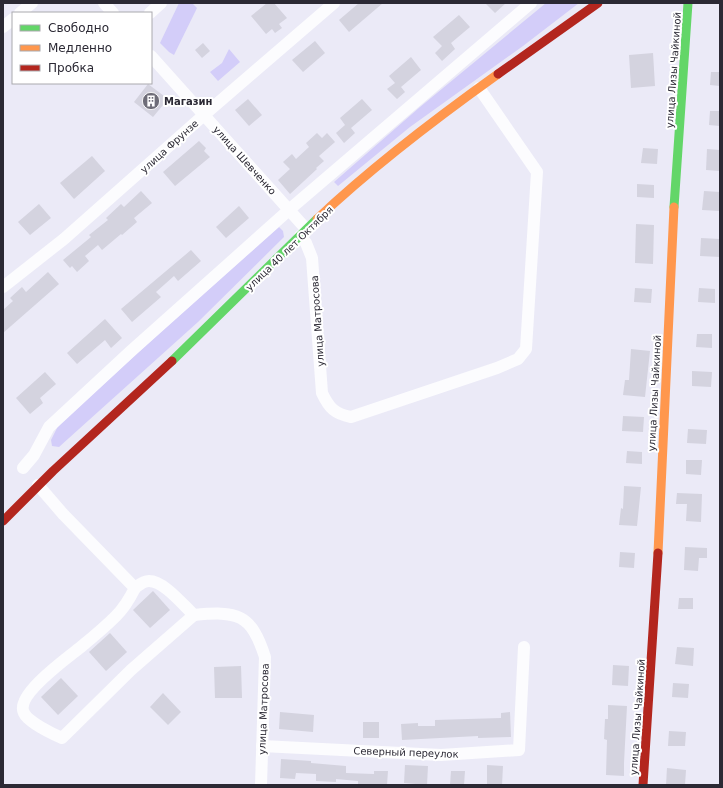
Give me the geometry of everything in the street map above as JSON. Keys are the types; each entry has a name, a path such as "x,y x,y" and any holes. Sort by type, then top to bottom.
{"main road":[{"name":"улица 40 лет Октября","path":"3,520 38,485 208,327 367,174 429,124 598,3"},
{"name":"улица Лизы Чайкиной","path":"643,785 657,587 674,196 688,3"}],"street":[{"path":"21,12 32,3"},
{"path":"104,3 112,12"},
{"path":"151,12 161,3"},
{"name":"улица Фрунзе","path":"3,287 64,239 204,115 334,3"},
{"path":"23,468 34,455 49,427 192,295 290,209 531,3"},
{"path":"3,27 12,20"},
{"name":"улица Шевченко","path":"152,57 290,209 304,233"},
{"name":"улица Матросова","path":"304,233 312,258 322,394 330,407 340,415 351,417 497,368 518,359 526,350 537,172 479,88"},
{"path":"38,485 63,514 135,588"},
{"path":"144,582 155,582 167,590 194,614 131,670 62,738 46,730 28,718 24,713 23,707 34,688 42,678 118,615 127,603 135,588 144,582"},
{"name":"улица Матросова","path":"194,614 221,613 233,615 252,626 260,641 265,657 261,785"},
{"name":"Северный переулок","path":"262,746 441,755 519,750 524,646"}],"shaded area":[{"path":"179,3 192,3 197,8 174,55 160,43"},
{"path":"546,3 579,3 523,46 410,127 338,186 334,182 420,107"},
{"path":"229,49 240,62 218,81 210,72 222,63"},
{"path":"279,227 283,231 284,237 198,322 59,447 52,446 51,440 58,426"}],"building":[{"path":"267,3 274,3 287,18 279,24 282,28 275,33 272,29 266,34 251,16"},
{"path":"359,3 383,3 349,32 339,20"},
{"path":"485,3 506,3 495,13"},
{"path":"459,15 470,27 451,43 455,49 442,61 435,53 442,46 433,37"},
{"path":"315,41 325,53 303,72 292,60"},
{"path":"203,43 210,51 202,58 195,50"},
{"path":"653,53 655,86 631,88 629,55"},
{"path":"411,57 421,70 401,87 405,92 397,99 387,89 395,83 389,76"},
{"path":"711,72 720,72 720,86 710,85"},
{"name":"Магазин","path":"148,84 168,99 153,117 134,102"},
{"path":"248,99 262,115 249,126 235,110"},
{"path":"362,99 372,110 351,128 355,133 344,143 336,133 345,125 340,118"},
{"path":"710,111 720,111 720,126 709,125"},
{"path":"317,133 322,138 327,133 335,142 319,156 324,161 290,194 278,180 290,169 283,162 292,154 296,159 309,147 306,143"},
{"path":"199,141 206,148 204,151 210,157 175,186 163,172"},
{"path":"643,148 658,149 657,164 641,163"},
{"path":"707,149 720,150 720,171 706,170"},
{"path":"92,156 105,171 74,199 60,183"},
{"path":"637,184 654,185 654,198 637,197"},
{"path":"141,191 152,203 134,218 137,222 102,250 98,245 85,256 89,261 77,272 72,266 70,268 63,260 91,237 89,235 108,220 106,218 121,204 124,207"},
{"path":"704,191 720,192 720,211 702,210"},
{"path":"39,204 51,218 30,235 18,222"},
{"path":"239,206 249,218 226,238 216,227"},
{"path":"636,224 654,225 653,264 635,263"},
{"path":"701,238 720,239 720,257 700,256"},
{"path":"191,250 201,261 178,281 174,276 156,292 161,297 132,322 121,309"},
{"path":"48,272 59,284 3,333 3,310 13,301 10,298 22,287 26,292"},
{"path":"635,288 652,289 651,303 634,302"},
{"path":"699,288 715,289 715,303 698,302"},
{"path":"105,319 122,338 111,348 105,340 77,364 67,353"},
{"path":"697,334 712,334 712,348 696,347"},
{"path":"631,349 650,351 645,397 623,395 625,380 629,380"},
{"path":"692,371 712,372 711,387 692,386"},
{"path":"45,372 56,384 40,398 43,403 30,414 16,398"},
{"path":"623,416 644,417 643,432 622,431"},
{"path":"688,429 707,430 706,444 687,443"},
{"path":"627,451 642,452 642,464 626,463"},
{"path":"686,460 702,460 701,475 686,474"},
{"path":"624,486 641,487 637,526 619,525 621,508 623,509"},
{"path":"677,493 702,494 701,522 686,521 687,504 676,504"},
{"path":"685,547 707,548 707,558 699,558 698,571 684,570"},
{"path":"620,552 635,553 634,568 619,567"},
{"path":"153,591 170,610 150,628 133,610"},
{"path":"679,598 693,598 693,609 678,609"},
{"path":"110,633 127,652 106,671 89,652"},
{"path":"677,647 694,648 693,666 675,664"},
{"path":"613,665 629,666 628,686 612,685"},
{"path":"241,666 242,698 215,698 214,667"},
{"path":"61,678 78,696 58,715 41,697"},
{"path":"673,683 689,684 688,698 672,697"},
{"path":"163,693 181,712 168,725 150,707"},
{"path":"608,705 627,706 624,776 606,775 607,740 604,739 605,719 608,719"},
{"path":"280,712 314,715 313,732 279,729"},
{"path":"510,712 511,737 478,738 478,736 402,740 401,724 418,723 418,726 435,726 435,720 501,718 501,713"},
{"path":"363,722 379,722 379,738 363,738"},
{"path":"669,731 686,732 685,746 668,746"},
{"path":"281,759 311,761 311,763 346,766 346,773 374,774 374,771 388,771 387,785 358,785 358,781 336,779 336,782 316,781 316,774 296,773 295,779 280,778"},
{"path":"405,765 428,766 427,785 404,783"},
{"path":"487,765 503,766 502,785 487,785"},
{"path":"667,768 686,770 685,785 666,785"},
{"path":"451,771 465,771 464,785 450,785"}],"traffic: fast":[{"path":"674,207 688,3"},
{"path":"172,361 317,219"}],"traffic: slow":[{"path":"317,219 360,180 451,108 498,74"},
{"path":"658,553 674,207"}],"traffic: jam":[{"path":"498,74 598,3"},
{"path":"3,521 53,471 172,361"},
{"path":"643,785 658,553"}],"place":[{"name":"Магазин","path":"151,101"}]}
